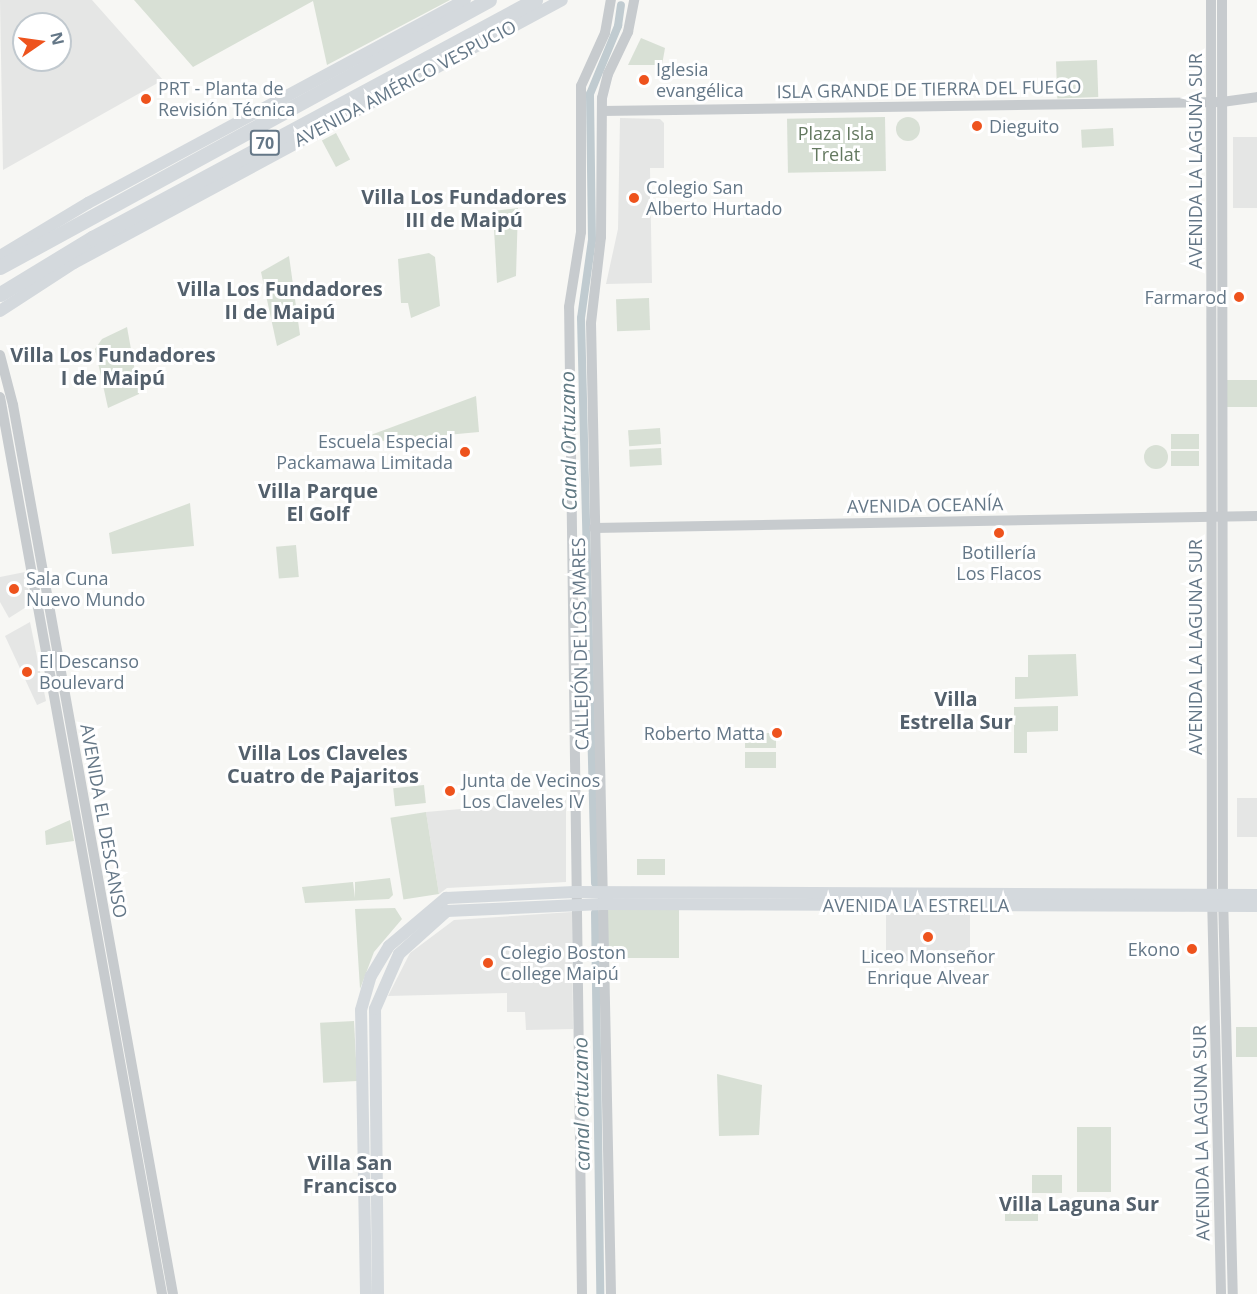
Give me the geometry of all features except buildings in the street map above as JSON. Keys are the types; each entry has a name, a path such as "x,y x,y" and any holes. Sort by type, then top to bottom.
{"highway":[{"name":"70","path":"0,267 489,0"},
{"name":"70","path":"0,294 92,238 535,0"}],"main road":[{"path":"0,256 88,203 465,0"},
{"name":"AVENIDA AMÉRICO VESPUCIO","path":"0,311 74,263 562,0"},
{"name":"AVENIDA LA ESTRELLA","path":"1218,901 1257,895"},
{"path":"366,1294 360,1025 376,966 404,930 446,898 575,898"},
{"path":"378,1294 373,1031 387,973 411,940 452,910 575,898"},
{"name":"AVENIDA LA ESTRELLA","path":"575,898 1218,901 1257,906"}],"street":[{"path":"582,1294 569,307 580,240 582,86 605,33 611,0"},
{"name":"CALLEJÓN DE LOS MARES","path":"611,1294 591,323 601,237 602,111 605,81 628,32 634,0"},
{"name":"AVENIDA LA LAGUNA SUR","path":"1211,0 1217,102"},
{"name":"AVENIDA LA LAGUNA SUR","path":"1221,1294 1217,102 1222,0"},
{"name":"ISLA GRANDE DE TIERRA DEL FUEGO","path":"602,111 1217,102 1257,97"},
{"name":"AVENIDA EL DESCANSO","path":"0,355 13,405 173,1294"},
{"name":"AVENIDA EL DESCANSO","path":"0,397 162,1294"},
{"name":"AVENIDA OCEANÍA","path":"594,528 1257,516"},
{"name":"AVENIDA LA LAGUNA SUR","path":"1218,901 1233,1294"}],"shaded area":[{"path":"0,0 92,0 163,80 3,170"},
{"name":"Colegio San Alberto Hurtado","path":"620,118 660,119 664,123 664,168 650,168 652,283 606,284 618,229"},
{"path":"1233,137 1257,137 1257,208 1233,208"},
{"name":"Sala Cuna Nuevo Mundo","path":"25,572 31,604 9,618 0,602 0,577"},
{"name":"El Descanso Boulevard","path":"30,622 46,701 37,705 5,636"},
{"path":"1237,798 1257,798 1257,837 1237,837"},
{"path":"566,800 566,882 447,888 439,894 426,812"},
{"name":"Colegio Boston College Maipú","path":"572,912 573,1029 526,1030 525,1012 507,1012 507,993 388,996 410,953 454,920"},
{"name":"Liceo Monseñor Enrique Alvear","path":"886,913 970,913 970,961 886,961"}],"green space":[{"path":"134,0 450,0 327,65 313,1 193,67"},
{"path":"641,38 665,48 662,65 628,65"},
{"path":"1097,60 1098,97 1057,98 1056,61"},
{"name":"Plaza Isla Trelat","path":"885,117 886,171 788,173 787,119"},
{"path":"908,117 917,120 920,129 917,138 908,141 899,138 896,129 899,120"},
{"path":"1113,128 1114,146 1082,148 1081,130"},
{"path":"336,133 350,159 336,167 322,141"},
{"path":"518,208 516,276 497,283 493,211"},
{"path":"429,253 435,257 440,306 411,318 408,303 401,303 398,259"},
{"path":"289,256 300,335 277,346 261,272"},
{"path":"649,298 650,330 617,331 616,299"},
{"path":"127,327 139,394 108,408 95,349 102,339"},
{"path":"1226,380 1257,380 1257,407 1226,407"},
{"path":"476,396 479,432 349,444 349,443"},
{"path":"660,428 661,444 629,446 628,430"},
{"path":"1171,434 1199,434 1199,449 1171,449"},
{"path":"1156,445 1165,448 1168,457 1165,466 1156,469 1147,466 1144,457 1147,448"},
{"path":"661,448 662,465 630,467 629,450"},
{"path":"1171,451 1199,451 1199,466 1171,466"},
{"path":"190,503 194,546 112,554 109,533"},
{"path":"296,545 299,577 279,579 276,547"},
{"path":"1076,654 1078,696 1015,699 1015,677 1028,677 1028,655"},
{"path":"1058,706 1058,731 1027,732 1027,753 1014,753 1014,707"},
{"path":"745,733 776,733 776,748 745,748"},
{"path":"745,752 776,752 776,768 745,768"},
{"path":"424,785 426,803 395,806 393,788"},
{"path":"426,812 439,894 403,900 390,818"},
{"path":"70,820 74,841 46,845 45,831"},
{"path":"637,859 665,859 665,875 637,875"},
{"path":"390,878 393,895 389,899 305,903 302,887 353,882 355,898 355,882"},
{"path":"395,908 402,919 374,952 360,989 355,909"},
{"path":"607,908 679,908 679,958 607,958"},
{"path":"354,1021 357,1081 323,1083 320,1023"},
{"path":"1236,1027 1257,1027 1257,1057 1236,1057"},
{"path":"717,1074 762,1085 759,1135 719,1136"},
{"path":"1077,1127 1111,1127 1111,1192 1077,1192"},
{"path":"1032,1175 1062,1175 1062,1193 1032,1193"},
{"path":"1005,1203 1038,1203 1038,1221 1005,1221"}],"waterway":[{"name":"Canal Ortuzano","path":"595,883 581,318 592,240 590,94 618,26 621,5"},
{"name":"canal ortuzano","path":"595,913 600,1294"}],"place":[{"name":"Iglesia evangélica","path":"644,80"},
{"name":"PRT - Planta de Revisión Técnica","path":"146,99"},
{"name":"Dieguito","path":"977,126"},
{"name":"Colegio San Alberto Hurtado","path":"634,198"},
{"name":"Farmarod","path":"1239,297"},
{"name":"Escuela Especial Packamawa Limitada","path":"465,452"},
{"name":"Botillería Los Flacos","path":"999,533"},
{"name":"Sala Cuna Nuevo Mundo","path":"14,589"},
{"name":"El Descanso Boulevard","path":"27,672"},
{"name":"Roberto Matta","path":"777,733"},
{"name":"Junta de Vecinos Los Claveles IV","path":"450,791"},
{"name":"Liceo Monseñor Enrique Alvear","path":"928,937"},
{"name":"Ekono","path":"1192,949"},
{"name":"Colegio Boston College Maipú","path":"488,963"}],"district":[{"name":"Villa Los Fundadores III de Maipú","path":"464,208"},
{"name":"Villa Los Fundadores II de Maipú","path":"280,300"},
{"name":"Villa Los Fundadores I de Maipú","path":"113,366"},
{"name":"Villa Parque El Golf","path":"318,502"},
{"name":"Villa Estrella Sur","path":"956,710"},
{"name":"Villa Los Claveles Cuatro de Pajaritos","path":"323,764"},
{"name":"Villa San Francisco","path":"350,1174"},
{"name":"Villa Laguna Sur","path":"1079,1203"}]}
